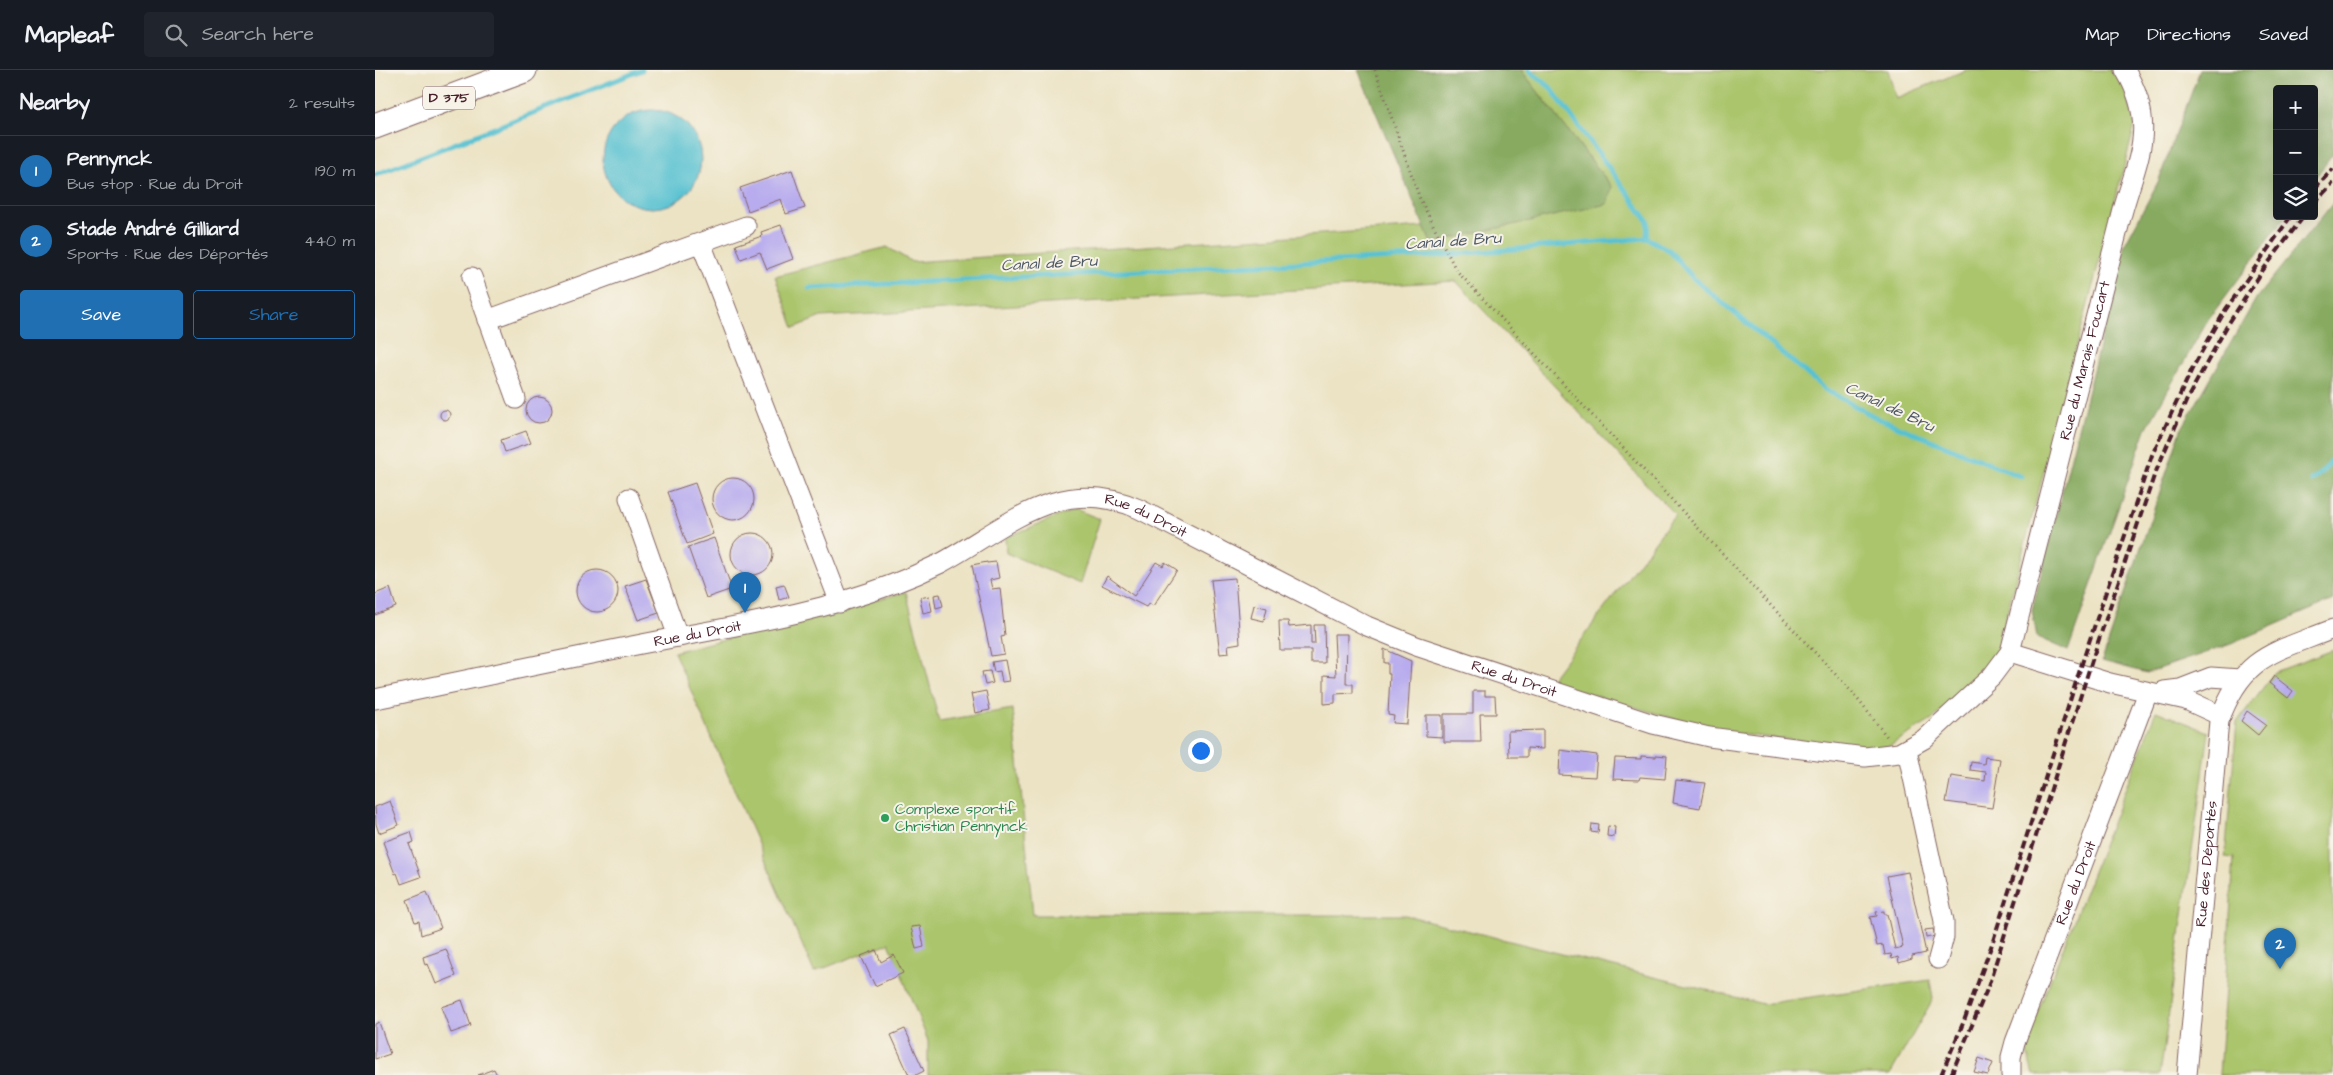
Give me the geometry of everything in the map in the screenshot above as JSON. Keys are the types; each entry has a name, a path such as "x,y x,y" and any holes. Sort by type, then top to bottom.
{"main road":[{"name":"D 375","path":"375,126 524,70"}],"street":[{"name":"Rue du Marais Foucart","path":"2010,652 2123,210 2143,139 2144,121 2141,101 2125,70"},
{"path":"487,320 746,226"},
{"path":"701,243 840,603"},
{"path":"471,277 516,400"},
{"name":"Rue du Droit","path":"375,699 678,637 787,617 840,603 876,591 930,568 1021,514 1041,505 1073,497 1103,498 1139,509 1390,636 1441,656 1659,726 1716,738 1865,756 1884,756 1903,751 1924,738 1992,676 2010,652"},
{"path":"629,498 678,637"},
{"name":"Rue des Déportés","path":"2187,1075 2216,738 2221,716 2240,679 2255,663 2271,654 2333,629"},
{"path":"2010,652 2110,683 2186,700 2221,716"},
{"path":"2148,692 2180,689 2211,677 2240,679"},
{"name":"Rue du Droit","path":"2011,1075 2011,1057 2015,1042 2148,692"},
{"path":"1903,751 1944,921 1944,937 1938,959"}],"path":[{"path":"1375,70 1420,199 1451,261 1476,293 1852,692 1903,751"}],"green space":[{"path":"1358,70 1521,70 1612,187 1607,204 1431,243"},
{"path":"1521,70 1888,70 1896,98 1966,70 2114,70 2125,88 2135,125 1997,650 1981,673 1932,720 1887,747 1853,747 1720,732 1549,682 1675,515 1456,281 821,317 794,328 775,276 887,247 912,262 1424,227 1432,243 1612,187"},
{"path":"2200,70 2333,70 2333,154 2318,174 2318,85 2273,85 2273,220 2283,220 2207,321 2146,429 2068,651 2037,637 2032,610 2125,244 2158,182"},
{"path":"2333,203 2333,600 2231,644 2147,673 2102,661 2181,430 2257,297"},
{"path":"1075,509 1100,519 1080,584 1006,553 1005,538"},
{"name":"Complexe sportif Christian Pennynck","path":"906,592 939,721 1013,709 1033,915 1405,915 1763,1004 1930,980 1933,999 1890,1075 928,1075 928,1041 889,943 814,972 674,652"},
{"path":"2333,650 2333,1075 2219,1075 2234,858 2225,857 2237,722 2275,672"},
{"path":"2156,711 2209,732 2160,1075 2033,1075 2025,1045"}],"water":[{"path":"652,110 671,114 687,124 697,140 701,159 697,178 687,194 671,204 652,208 633,204 617,194 607,178 603,159 607,140 617,124 633,114"}],"building":[{"path":"792,170 805,208 786,214 781,199 748,211 740,188"},
{"path":"781,225 793,259 767,269 760,252 741,259 736,245 762,236 761,232"},
{"path":"539,397 548,401 552,410 548,419 539,423 530,419 526,410 530,401"},
{"path":"443,410 447,410 450,415 447,420 443,420 440,417 440,413"},
{"path":"526,431 531,443 505,452 501,440"},
{"path":"733,478 748,484 754,499 748,514 733,520 718,514 712,499 718,484"},
{"path":"695,483 713,534 687,544 668,492"},
{"path":"752,533 760,535 769,543 773,554 771,562 763,571 752,575 744,573 735,565 731,554 733,546 741,537"},
{"path":"714,538 732,589 706,598 688,547"},
{"path":"996,562 999,578 990,580 992,589 1000,588 1005,636 1001,637 1004,654 991,656 972,565"},
{"path":"1156,562 1163,566 1165,562 1177,570 1153,606 1149,603 1146,607 1102,585 1107,576 1134,596"},
{"path":"597,570 612,576 618,591 612,606 597,612 582,606 576,591 582,576"},
{"path":"1235,578 1240,643 1228,645 1229,653 1220,654 1211,580"},
{"path":"646,579 659,613 638,620 625,586"},
{"path":"784,584 789,597 779,600 776,586"},
{"path":"390,588 396,607 375,615 375,594"},
{"path":"940,594 943,606 936,608 934,595"},
{"path":"929,596 932,611 923,613 920,598"},
{"path":"1254,605 1267,608 1264,621 1251,618"},
{"path":"1279,621 1288,621 1289,627 1311,625 1311,644 1315,644 1314,625 1324,625 1325,663 1311,663 1311,650 1280,650"},
{"path":"1334,634 1347,634 1346,684 1353,684 1353,693 1335,694 1335,703 1324,704 1324,675 1336,676"},
{"path":"1384,649 1411,661 1407,724 1393,723 1394,716 1388,715 1390,674 1388,674 1388,663 1384,663"},
{"path":"1005,660 1009,681 1002,682 1000,671 994,672 992,662"},
{"path":"990,671 993,683 985,685 982,672"},
{"path":"2274,676 2293,691 2288,698 2269,683"},
{"path":"986,691 990,710 975,713 971,694"},
{"path":"1473,691 1485,691 1485,696 1495,696 1496,714 1480,714 1481,742 1444,742 1444,714 1473,714"},
{"path":"2247,711 2266,725 2258,735 2241,721"},
{"path":"1426,715 1442,715 1442,737 1426,736"},
{"path":"1543,730 1543,749 1527,748 1527,757 1509,757 1508,731"},
{"path":"1560,750 1597,755 1595,777 1559,775"},
{"path":"1656,755 1667,756 1665,779 1640,777 1639,780 1613,779 1615,758 1641,759 1641,756 1656,757"},
{"path":"1985,757 2000,759 1992,808 1946,802 1951,776 1985,781 1986,772 1970,770 1971,762 1984,764"},
{"path":"1676,780 1705,783 1700,808 1673,803"},
{"path":"390,801 399,825 379,833 376,824 375,807"},
{"path":"1592,824 1599,825 1598,833 1591,832"},
{"path":"1608,826 1615,827 1614,837 1607,836"},
{"path":"411,832 414,842 409,844 421,877 401,884 397,873 395,874 383,842"},
{"path":"1908,872 1926,953 1912,956 1912,959 1899,963 1898,957 1892,959 1891,954 1885,955 1883,945 1877,946 1870,917 1877,916 1876,912 1884,911 1884,914 1887,914 1895,949 1903,947 1887,876"},
{"path":"427,892 441,928 421,935 419,921 415,922 407,900"},
{"path":"920,926 924,947 916,949 911,927"},
{"path":"1933,929 1935,936 1926,938 1925,930"},
{"path":"446,949 456,976 436,984 428,964 425,965 423,957"},
{"path":"876,950 881,962 894,955 903,973 875,986 861,956"},
{"path":"462,1000 471,1026 451,1033 441,1007"},
{"path":"379,1022 390,1054 375,1059 375,1024"},
{"path":"905,1029 924,1071 916,1075 909,1075 891,1035"},
{"path":"1979,1058 1993,1063 1988,1075 1974,1072"},
{"path":"494,1069 497,1075 478,1075"}],"waterway":[{"path":"375,175 642,70"},
{"path":"1529,70 1550,87 1648,221 1647,238"},
{"name":"Canal de Bru","path":"809,288 1433,256 1647,238 1669,250 1693,278 1826,390 1877,418 2022,477"},
{"name":"Canal de Bru","path":"2312,481 2329,465 2333,458"}],"railway":[{"path":"2318,185 2333,169"},
{"path":"2318,199 2333,183"},
{"path":"1941,1075 1964,1021 1992,944 2085,654 2152,455 2193,367 2226,309 2288,220"},
{"path":"1951,1075 1988,987 2093,657 2154,476 2188,397 2227,326 2263,270 2301,220"}],"place":[{"name":"Pennynck","path":"745,613"},
{"name":"Complexe sportif Christian Pennynck","path":"885,818"},
{"name":"Stade André Gilliard","path":"2280,969"}]}
